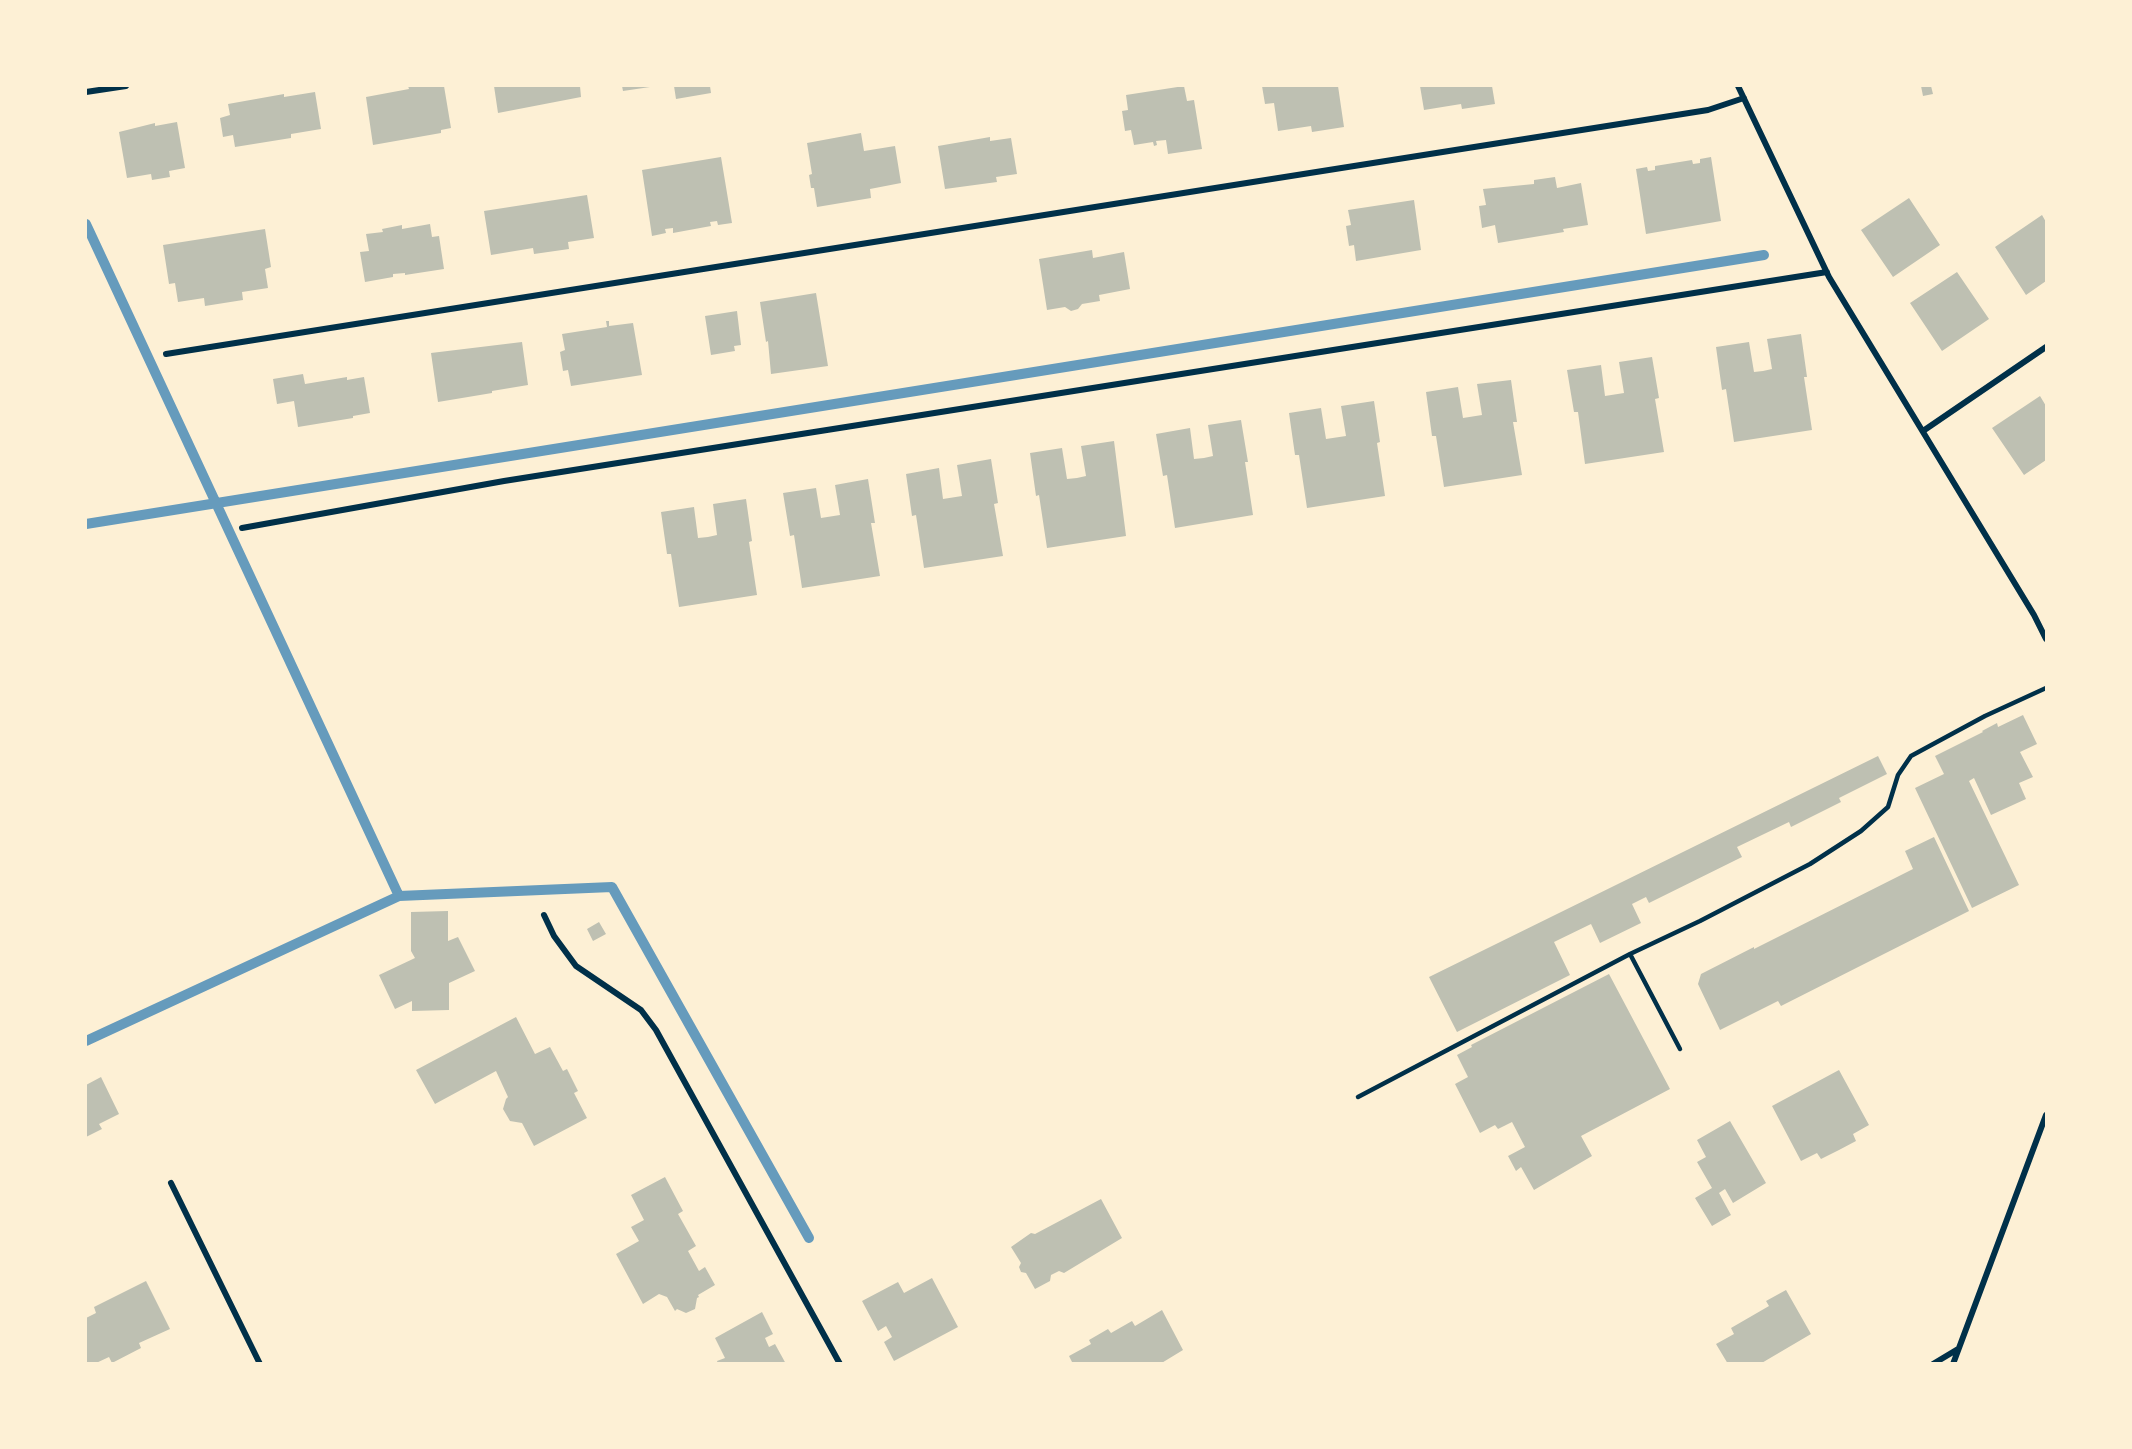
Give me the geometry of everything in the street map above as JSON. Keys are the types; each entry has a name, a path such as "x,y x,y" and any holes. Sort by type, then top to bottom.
{"street":[{"path":"86,92 126,86"},
{"path":"1738,86 1827,272 2034,615 2046,639"},
{"path":"166,354 1708,110 1744,98"},
{"path":"242,528 504,481 1827,272"},
{"path":"1923,431 2046,347"},
{"path":"544,915 554,936 576,966 641,1010 656,1030 840,1364"},
{"path":"1953,1364 2046,1115"},
{"path":"171,1183 260,1364"},
{"path":"1933,1364 1958,1349"}],"lane":[{"path":"1358,1097 1630,954 1759,891 1827,853 1861,831 1888,807 1898,775 1911,756 1985,716 2046,688"},
{"path":"1630,954 1680,1049"}],"building":[{"path":"408,86 444,86 451,128 441,130 441,133 373,145 366,97 409,89"},
{"path":"494,86 580,86 581,97 498,113"},
{"path":"622,86 649,86 650,87 623,91"},
{"path":"674,86 710,86 711,93 676,99"},
{"path":"1184,86 1187,101 1194,100 1202,149 1168,154 1166,140 1156,141 1157,145 1154,146 1153,142 1134,145 1131,130 1125,131 1122,111 1128,110 1126,95"},
{"path":"1262,86 1338,86 1344,127 1312,132 1311,126 1278,131 1274,103 1265,104"},
{"path":"1420,86 1492,86 1495,104 1462,109 1461,104 1424,110"},
{"path":"1921,86 1931,86 1933,94 1923,96"},
{"path":"315,92 321,129 291,134 291,138 235,147 233,135 223,137 220,118 230,115 228,104 284,94 284,97"},
{"path":"177,122 185,168 169,171 170,177 152,180 151,174 127,178 119,132 155,123 155,126"},
{"path":"861,133 864,151 895,146 901,183 870,189 871,198 817,207 814,188 811,188 809,175 812,174 807,143"},
{"path":"990,137 990,141 1011,138 1017,174 996,177 997,182 945,189 938,146"},
{"path":"721,157 732,223 718,225 717,221 710,222 711,226 673,233 673,228 665,229 666,233 652,236 642,170"},
{"path":"1711,157 1721,221 1646,234 1636,169 1647,167 1648,171 1655,170 1655,166 1692,160 1693,164 1700,163 1700,159"},
{"path":"1555,177 1557,188 1581,183 1588,225 1563,229 1564,232 1498,243 1495,225 1482,228 1479,206 1486,205 1483,189 1534,184 1534,180"},
{"path":"587,195 594,238 568,242 569,249 534,254 533,248 491,255 484,211"},
{"path":"1909,198 1940,245 1893,277 1861,230"},
{"path":"1414,200 1421,250 1356,261 1354,245 1349,246 1346,226 1351,225 1348,210"},
{"path":"2042,215 2046,222 2046,281 2026,295 1995,247"},
{"path":"430,224 432,237 439,236 444,269 405,275 405,273 393,274 393,277 365,282 360,252 369,251 366,234 383,232 382,229 402,225 402,229"},
{"path":"265,229 271,267 265,269 268,288 242,292 243,300 205,306 204,298 178,302 175,283 169,284 163,245"},
{"path":"1092,250 1093,258 1124,252 1130,289 1099,295 1100,301 1082,304 1078,309 1071,311 1065,307 1047,310 1039,259"},
{"path":"1957,272 1989,319 1942,351 1910,303"},
{"path":"816,293 828,366 771,374 768,341 766,342 760,302"},
{"path":"737,311 741,345 734,346 735,351 711,355 705,316"},
{"path":"606,321 609,321 609,326 633,323 642,375 571,386 568,370 563,371 560,352 565,350 562,334 607,327"},
{"path":"1801,334 1807,377 1804,377 1812,430 1734,442 1726,389 1722,390 1716,347 1749,342 1754,372 1763,371 1772,369 1767,339"},
{"path":"522,342 528,385 438,402 431,353"},
{"path":"1652,357 1659,398 1655,399 1664,452 1585,464 1578,412 1574,412 1567,370 1601,365 1605,396 1624,393 1619,362"},
{"path":"303,374 305,384 347,377 347,380 364,377 370,413 298,427 294,401 277,404 273,379"},
{"path":"1511,380 1517,422 1513,422 1522,475 1444,487 1436,436 1432,436 1426,392 1458,387 1463,418 1482,415 1477,384"},
{"path":"2040,396 2046,406 2046,460 2024,475 1992,428"},
{"path":"1374,401 1380,442 1377,443 1385,496 1307,508 1299,455 1295,455 1289,413 1321,408 1326,439 1346,436 1341,406"},
{"path":"1241,420 1253,515 1175,528 1167,475 1163,476 1156,434 1190,428 1194,459 1204,458 1213,456 1208,425"},
{"path":"1114,441 1126,536 1047,548 1030,453 1062,448 1067,479 1077,478 1086,476 1081,446"},
{"path":"991,459 998,503 994,504 1003,556 924,568 916,515 912,516 906,474 939,468 943,499 962,496 957,465"},
{"path":"868,479 875,523 871,523 880,576 802,588 794,535 790,536 783,493 816,488 821,518 840,515 835,485"},
{"path":"746,499 752,541 749,542 757,595 679,607 671,554 667,554 661,512 694,507 698,538 708,537 717,535 713,504"},
{"path":"2023,715 2037,744 2020,752 2033,777 2019,783 2026,799 1991,815 1974,778 1969,781 2019,885 1972,908 1915,788 1944,774 1935,756 1997,723 1998,727"},
{"path":"1878,756 1887,774 1839,798 1841,802 1791,827 1789,822 1737,847 1742,857 1649,903 1646,897 1632,904 1641,923 1600,943 1591,924 1554,942 1570,975 1457,1032 1429,977"},
{"path":"1934,837 1969,911 1781,1006 1778,1001 1720,1030 1698,984 1701,974 1913,869 1905,851"},
{"path":"448,911 448,941 458,937 475,971 449,983 449,1010 412,1011 412,1001 395,1009 379,975 415,958 411,951 411,912"},
{"path":"599,922 606,934 593,941 587,929"},
{"path":"1609,974 1670,1089 1581,1136 1592,1156 1534,1190 1521,1167 1516,1171 1508,1156 1525,1147 1512,1122 1498,1129 1495,1125 1480,1133 1455,1084 1468,1077 1457,1055 1472,1047 1471,1045"},
{"path":"516,1017 535,1054 550,1047 563,1071 567,1069 578,1091 574,1093 587,1118 534,1146 522,1123 510,1121 503,1109 508,1097 496,1071 435,1104 416,1070"},
{"path":"1839,1070 1869,1125 1853,1134 1856,1141 1839,1150 1821,1159 1817,1153 1801,1161 1772,1106"},
{"path":"101,1077 119,1114 99,1124 102,1129 86,1137 86,1085"},
{"path":"1730,1121 1766,1183 1733,1203 1725,1189 1719,1193 1731,1215 1712,1226 1695,1198 1712,1188 1697,1162 1706,1157 1697,1140"},
{"path":"665,1177 683,1211 678,1214 696,1246 688,1251 699,1271 705,1267 715,1285 698,1295 695,1309 686,1313 677,1309 675,1311 667,1297 659,1294 643,1304 616,1254 639,1241 631,1227 644,1220 631,1195"},
{"path":"1101,1199 1122,1238 1064,1273 1059,1271 1051,1275 1050,1281 1035,1289 1026,1273 1021,1272 1019,1267 1021,1263 1011,1247 1031,1233 1035,1234"},
{"path":"932,1278 958,1327 894,1361 884,1342 892,1337 886,1326 878,1331 862,1301 898,1282 904,1293"},
{"path":"146,1281 170,1329 139,1343 141,1348 112,1363 109,1357 94,1364 86,1364 86,1318 96,1313 94,1307"},
{"path":"1786,1290 1811,1334 1760,1364 1728,1364 1716,1344 1734,1334 1731,1328 1769,1306 1766,1301"},
{"path":"1162,1310 1183,1350 1160,1364 1073,1364 1069,1356 1091,1344 1089,1340 1108,1329 1111,1333 1132,1321 1135,1326"},
{"path":"762,1312 773,1334 765,1338 769,1347 775,1344 786,1364 718,1364 717,1361 725,1358 715,1338"}],"waterway":[{"path":"86,224 399,896"},
{"path":"86,524 1764,255"},
{"path":"86,1041 399,896 612,887 809,1238"}]}
